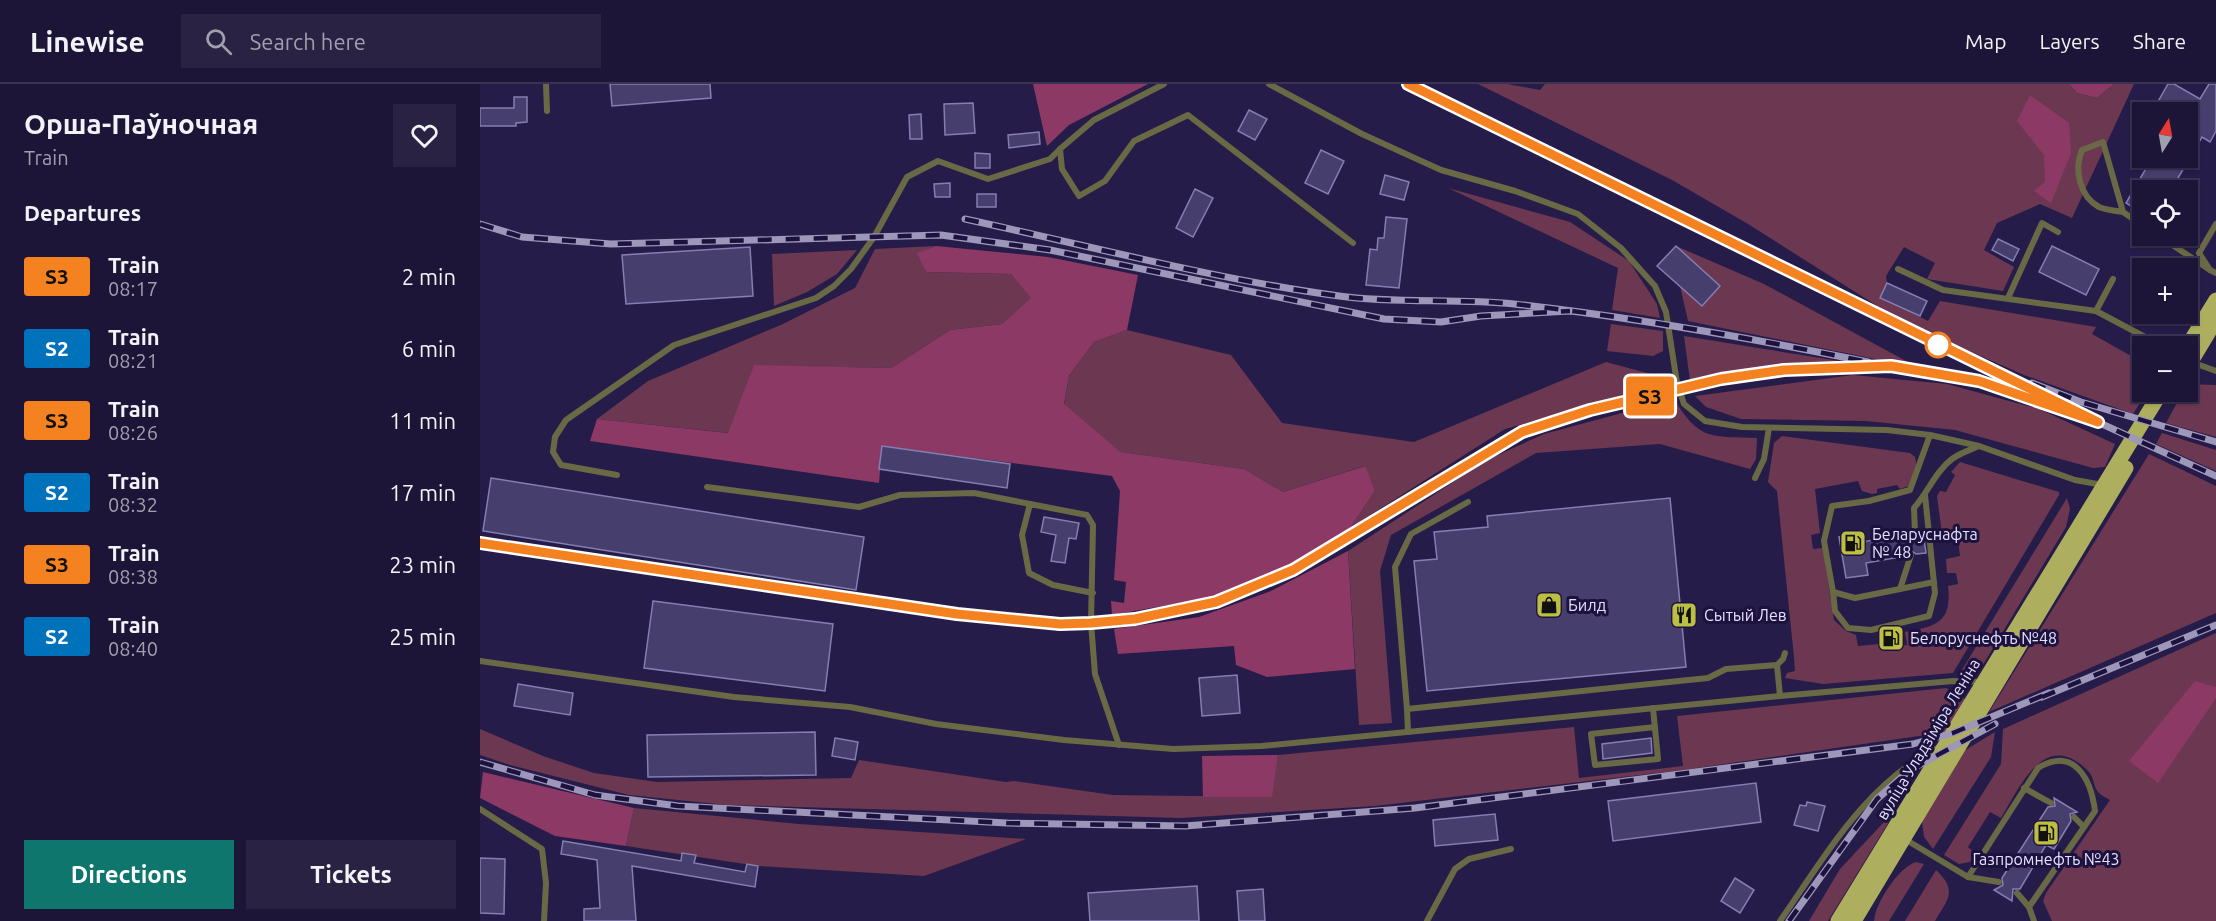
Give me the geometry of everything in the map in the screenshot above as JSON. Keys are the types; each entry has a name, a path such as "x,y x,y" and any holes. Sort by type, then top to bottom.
{"main road":[{"path":"2198,338 2216,300"},
{"path":"2198,345 2216,320"},
{"name":"вуліца Уладзіміра Леніна","path":"1838,921 1899,835 2108,487 2155,402"},
{"name":"вуліца Уладзіміра Леніна","path":"2108,487 2165,402"},
{"name":"вуліца Уладзіміра Леніна","path":"1854,921 1946,744 1989,684"}],"lane":[{"path":"546,84 547,111"},
{"path":"617,475 561,465 553,452 555,437 566,420 674,345 816,298 834,285 851,268 874,237 907,177 938,161 988,179 1050,159 1094,120 1164,84"},
{"path":"1269,84 1362,134 1441,170 1515,191 1578,214 1621,248 1655,286 1666,312 1677,383 1684,404 1705,421 1742,428 1887,430 1930,435 1979,446 2075,480 2108,487"},
{"path":"1060,149 1062,169 1078,196 1105,181 1134,141 1188,114 1353,243"},
{"path":"2123,212 2103,142 2082,150 2077,161 2079,179 2087,197 2100,207 2123,212 2132,218"},
{"path":"2008,298 2042,223 2058,232"},
{"path":"2213,272 2199,253 2216,224"},
{"path":"2173,246 2213,272"},
{"path":"1898,270 1943,290 2096,311 2143,336"},
{"path":"2096,311 2113,279"},
{"path":"2198,363 2216,371"},
{"path":"1755,478 1764,459 1768,428"},
{"path":"1926,495 1935,593 1929,616 1871,630 1848,628 1835,611 1824,540 1832,506 1869,501 1910,490 1930,435"},
{"path":"1915,533 1914,508 1926,495 1940,471 1953,458 1979,446"},
{"path":"707,487 859,507 900,495 974,493 1087,514 1093,525 1091,623 1095,674 1119,745"},
{"path":"1408,732 1395,567 1412,534 1468,502"},
{"path":"1030,504 1022,535 1029,573 1053,585 1093,593"},
{"path":"1900,589 1911,555"},
{"path":"1833,592 1855,598 1934,582"},
{"path":"1407,709 1708,678 1726,669 1777,665 1785,653"},
{"path":"480,661 734,697 850,707 936,724 1173,749 1262,746 1953,681 1989,684"},
{"path":"1777,665 1780,696"},
{"path":"1653,708 1655,727 1658,759 1595,765 1592,734 1655,727"},
{"path":"1780,921 1840,835 1887,781 1928,753 1946,744"},
{"path":"1968,877 2038,768 2050,761 2068,763 2086,775 2093,794 2095,811 2029,907"},
{"path":"2024,788 2051,803"},
{"path":"480,808 543,849 546,883 544,921"},
{"path":"2074,817 2084,827"},
{"path":"1899,835 1968,877 1999,882"},
{"path":"1426,921 1455,869 1469,859 1511,849"},
{"path":"2017,892 2029,907 2034,921"}],"shaded area":[{"path":"1033,84 1148,84 1069,125 1047,146"},
{"path":"1478,84 1507,84 1540,90 1545,84 2069,84 2077,93 2097,98 2114,84 2134,84 2072,218 2040,204 1997,223 1984,250 2014,267 2003,291 1927,279 1935,263 1904,247 1886,276 1887,283 1881,297 1928,321 1940,301 2096,327 2092,334 2132,356 2132,402 2141,402 2133,414 2024,375 1901,321 1748,224 1672,180"},
{"path":"2069,84 2114,84 2097,98 2077,93"},
{"path":"2030,95 2069,123 2071,153 2051,203 2034,191 2045,182 2044,155 2017,121"},
{"path":"1448,188 1570,222 1629,261 1657,304 1660,318 1612,310 1618,268"},
{"path":"936,246 918,253 926,272 1011,274 1032,298 1002,324 950,330 891,368 754,366 729,433 597,419 648,381 783,324 855,288 875,249"},
{"path":"936,246 1048,257 1138,275 1127,330 1094,342 1069,376 1064,404 1121,452 1244,469 1283,492 1365,466 1375,491 1350,528 1289,567 1213,597 1112,615 1111,601 1124,603 1126,582 1114,580 1120,491 1112,476 882,446 879,483 590,441 597,419 728,433 754,365 891,368 950,330 1002,324 1031,298 1011,274 926,272 917,253"},
{"path":"1676,246 1764,284 1919,368 1688,321 1680,286 1702,306 1720,286"},
{"path":"857,250 837,274 807,292 774,306 772,254"},
{"path":"1611,324 1663,331 1663,351 1653,356 1607,351"},
{"path":"1127,330 1231,355 1282,423 1414,442 1606,362 1662,377 1669,384 1505,429 1350,528 1375,491 1364,466 1283,492 1244,469 1121,452 1064,405 1069,376 1094,342"},
{"path":"1684,336 1845,362 1767,367 1690,381"},
{"path":"1853,375 1947,384 2039,409 2115,444 2105,467 2093,468 1955,430 1866,421 1741,419 1706,407 1695,396"},
{"path":"2198,384 2216,385 2216,437 2166,423 2178,402 2198,402"},
{"path":"1674,399 1691,423 1708,434 1757,438 1756,459 1750,469 1660,444 1536,453 1391,535 1380,571 1392,723 1359,725 1348,551 1487,460 1544,434"},
{"path":"2162,433 2216,450 2216,471 2156,444"},
{"path":"1782,436 1910,453 1915,457 1917,467 1909,486 1900,489 1897,485 1877,489 1877,493 1872,494 1862,491 1858,481 1815,489 1820,533 1811,535 1813,549 1823,548 1834,620 1846,631 1856,635 1858,646 1880,644 1881,649 1907,645 1905,632 1934,624 1945,615 1949,598 1948,586 1958,584 1956,573 1947,573 1946,559 1960,556 1957,532 1942,534 1937,496 1940,491 1946,492 1955,475 1951,472 1960,462 2059,492 1953,673 1823,684 1785,678 1787,673 1795,671 1794,657 1777,491 1768,482 1774,443"},
{"path":"2149,454 2216,486 2216,613 1989,712"},
{"path":"2067,498 2070,509 2066,527 1984,663 1978,670 1960,673"},
{"path":"1348,551 1355,669 1267,677 1236,665 1234,646 1118,654 1114,629 1199,617 1271,591"},
{"path":"2216,633 2216,921 2052,921 2043,901 2046,893 2110,800 2098,792 2088,771 2073,759 2059,755 2047,758 2036,766 2017,791 2001,818 1990,812 1968,847 1976,854 1970,862 1959,864 1944,855 2001,764 2003,729"},
{"path":"2195,681 2216,687 2216,698 2158,783 2129,761"},
{"path":"1946,688 1965,699 1947,732 1683,770 1375,806 1181,818 727,805 629,795 510,765 480,755 480,729 543,756 594,773 657,782 851,778 859,760 1113,795 1271,797 1278,755 1574,727 1579,778 1683,766 1677,716"},
{"path":"1995,732 1991,757 1933,849 1924,837 1922,821 1959,754"},
{"path":"1278,755 1272,797 1203,797 1202,756"},
{"path":"483,772 634,808 626,846 555,836 480,798"},
{"path":"1898,807 1828,921 1809,921 1840,869"},
{"path":"634,808 799,824 1026,839 924,876 758,866 626,846"},
{"path":"1916,862 1924,864 1889,921 1874,921 1875,914 1889,887 1902,871"},
{"path":"1936,870 1943,877 1949,890 1944,907 1935,921 1905,921"}],"building":[{"path":"610,84 710,84 711,98 612,106"},
{"path":"2168,84 2174,84 2200,99 2209,84 2216,84 2216,131 2210,142 2202,137 2198,144 2198,102 2158,102"},
{"path":"514,97 527,97 527,122 516,123 516,126 480,126 480,108 514,108"},
{"path":"973,103 975,133 945,135 944,104"},
{"path":"1249,110 1267,119 1255,140 1238,131"},
{"path":"921,114 922,139 910,139 909,115"},
{"path":"1039,132 1040,144 1009,148 1008,135"},
{"path":"1321,150 1344,161 1328,194 1305,183"},
{"path":"975,153 990,154 990,168 975,168"},
{"path":"2146,168 2184,168 2177,180 2139,180"},
{"path":"1385,175 1409,182 1404,200 1380,194"},
{"path":"950,183 950,197 935,197 934,184"},
{"path":"1195,189 1213,198 1193,237 1176,228"},
{"path":"2132,193 2132,207 2126,203"},
{"path":"977,194 996,194 996,207 977,207"},
{"path":"1386,217 1407,219 1399,288 1366,285 1370,249 1377,250 1378,238 1384,238"},
{"path":"1998,239 2019,249 2013,261 1992,250"},
{"path":"1676,246 1720,286 1702,306 1657,266"},
{"path":"2052,246 2099,269 2086,295 2039,272"},
{"path":"750,247 753,296 626,304 622,255"},
{"path":"1887,283 1927,301 1920,316 1880,298"},
{"path":"882,446 1010,464 1007,488 879,469"},
{"path":"491,478 864,537 856,590 483,531"},
{"name":"Билд","path":"1670,498 1686,667 1427,691 1414,561 1437,559 1434,532 1488,527 1487,516"},
{"path":"1044,517 1079,523 1076,539 1069,538 1065,563 1051,561 1056,535 1041,532"},
{"path":"1920,532 1923,532 1926,553 1916,554 1910,550 1905,556 1866,563 1868,575 1846,578 1839,537 1861,534 1862,542 1910,534 1916,538"},
{"path":"653,601 833,624 825,691 644,668"},
{"path":"1237,675 1240,713 1202,716 1199,678"},
{"path":"518,684 573,693 570,715 514,706"},
{"path":"815,732 816,775 648,777 647,735"},
{"path":"835,738 858,742 855,760 832,756"},
{"path":"1651,738 1652,753 1603,759 1602,744"},
{"path":"1756,783 1761,822 1613,841 1608,801"},
{"path":"2054,798 2077,812 2070,814 2071,821 2054,849 2046,845 2020,889 2013,889 2012,901 1994,890 2003,885 2002,878 2048,807 2055,806"},
{"path":"1807,802 1825,806 1818,831 1794,825 1800,805 1806,806"},
{"path":"1495,814 1498,840 1435,846 1433,820"},
{"path":"563,841 681,861 682,853 696,855 694,863 745,872 747,864 758,866 755,887 632,866 636,921 584,921 584,909 600,908 597,860 561,854"},
{"path":"480,858 505,859 504,914 480,913"},
{"path":"1735,878 1754,890 1740,913 1721,901"},
{"path":"1197,886 1199,921 1090,921 1088,893"},
{"path":"1263,889 1265,921 1239,921 1237,891"}],"railway":[{"path":"1408,84 2039,394"},
{"path":"965,219 1198,271 1292,289 1361,298 1492,302 1558,309 1691,329 1868,362"},
{"path":"480,224 522,237 611,244 941,235 1050,250 1384,319 1441,322 1481,316 1570,311"},
{"path":"480,543 957,614 1060,624 1091,623 1135,619 1216,602 1293,570 1368,527 1522,432 1590,409 1721,379 1784,370 1891,366 1979,381 2098,422"},
{"path":"2032,383 2081,402 2216,442"},
{"path":"2091,419 2216,476"},
{"path":"2042,697 2216,625"},
{"path":"480,762 595,795 678,806 1007,823 1185,826 1415,808 1913,744 1953,733 2049,693"},
{"path":"1789,921 1877,799 1910,770 1995,724"}],"train":[{"name":"S3","path":"480,543 957,614 1060,624 1091,623 1135,619 1216,602 1293,570 1368,527 1522,432 1590,410 1721,379 1784,370 1891,366 1979,381 2098,422 1951,352 1408,84"}],"place":[{"name":"Беларуснафта № 48","path":"1853,543"},
{"name":"Билд","path":"1549,605"},
{"name":"Сытый Лев","path":"1684,615"},
{"name":"Белоруснефть №48","path":"1891,638"},
{"name":"Газпромнефть №43","path":"2046,833"}]}
